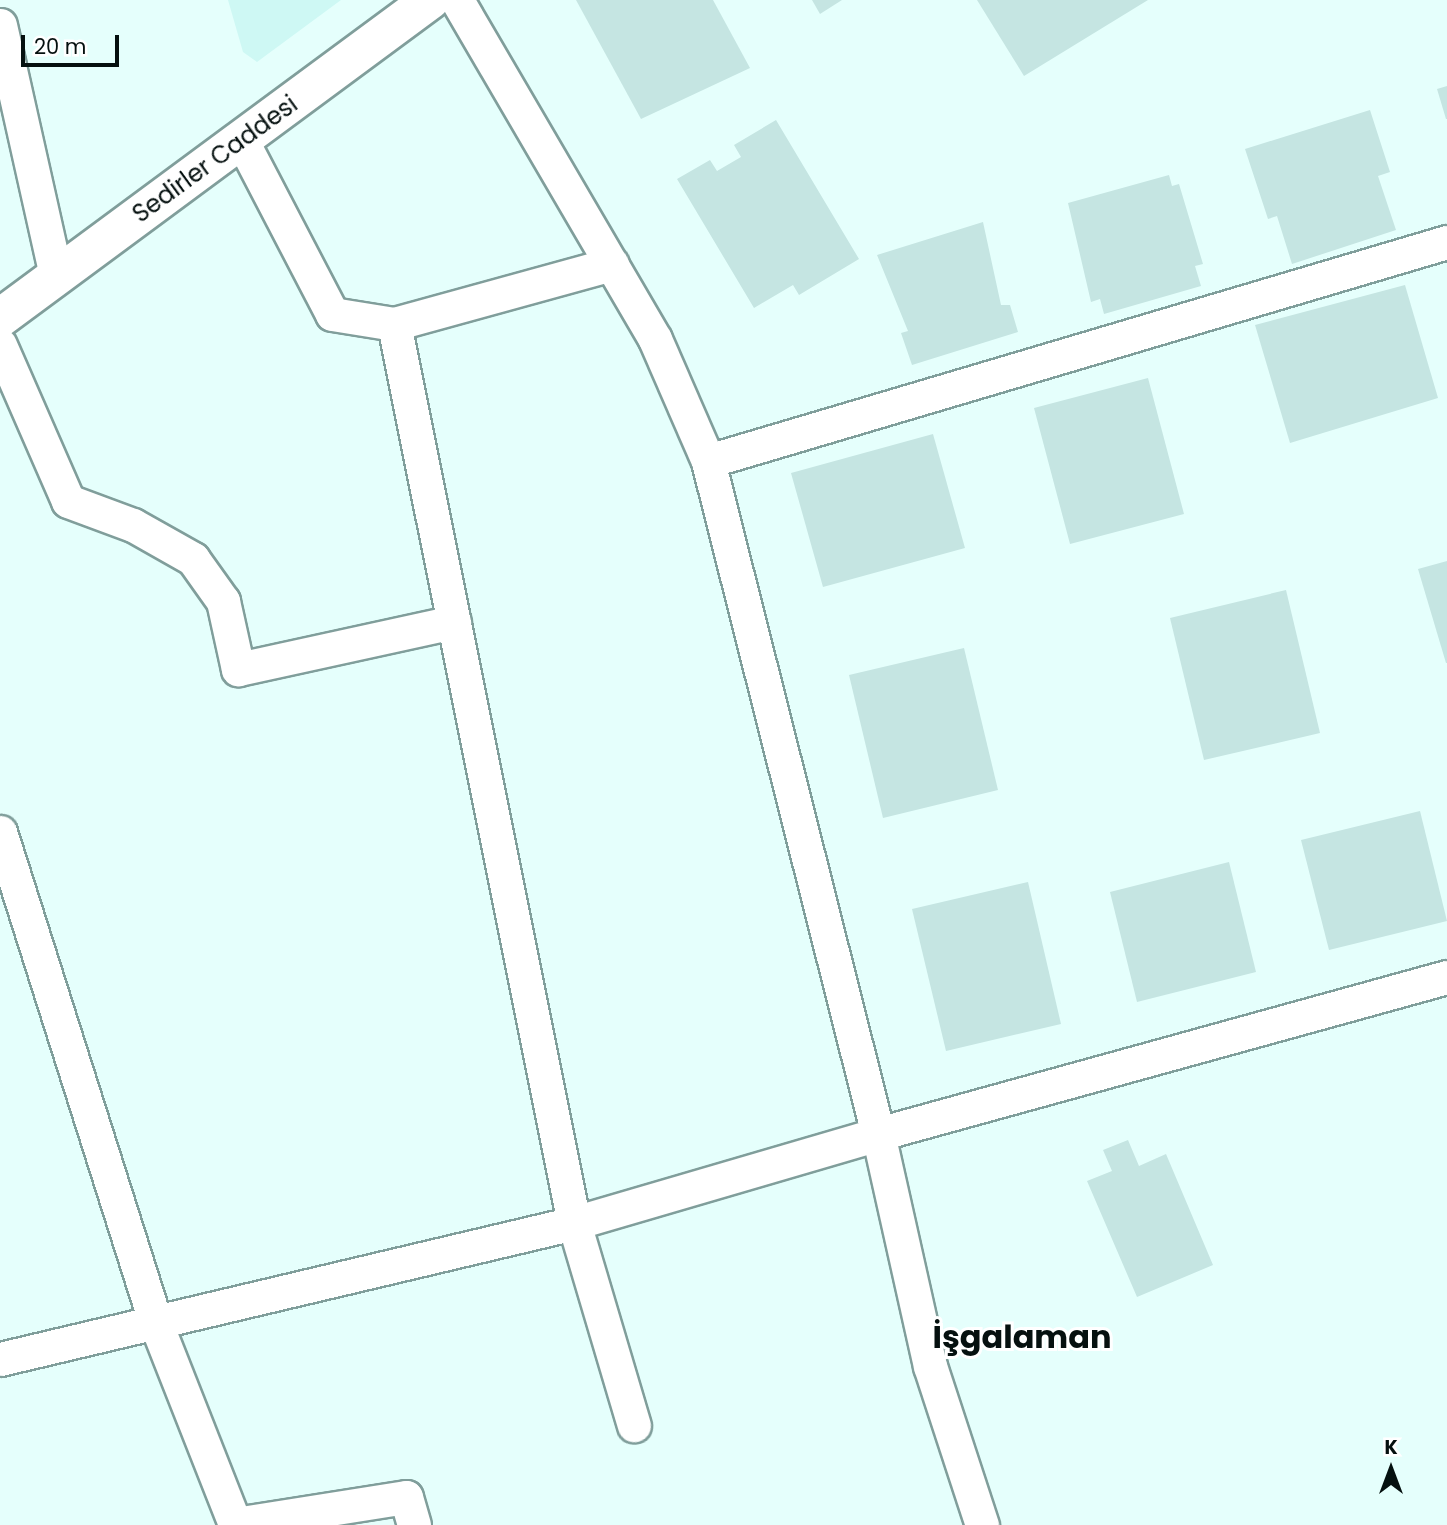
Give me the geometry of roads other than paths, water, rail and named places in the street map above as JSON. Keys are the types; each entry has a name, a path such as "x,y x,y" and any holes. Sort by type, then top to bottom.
{"street":[{"name":"Sedirler Caddesi","path":"0,318 430,0"},
{"path":"457,0 655,339 708,461 878,1134 930,1366 982,1525"},
{"path":"0,25 56,276"},
{"path":"241,139 331,314 394,324 612,264"},
{"path":"708,461 1447,242"},
{"path":"394,324 574,1223 634,1425"},
{"path":"0,345 68,501 133,525 192,559 223,601 238,669 454,622"},
{"path":"0,832 155,1321 235,1524 406,1497 414,1525"},
{"path":"0,1359 574,1223 878,1134 1447,977"}],"district":[{"name":"İşgalaman","path":"1022,1337"}]}
